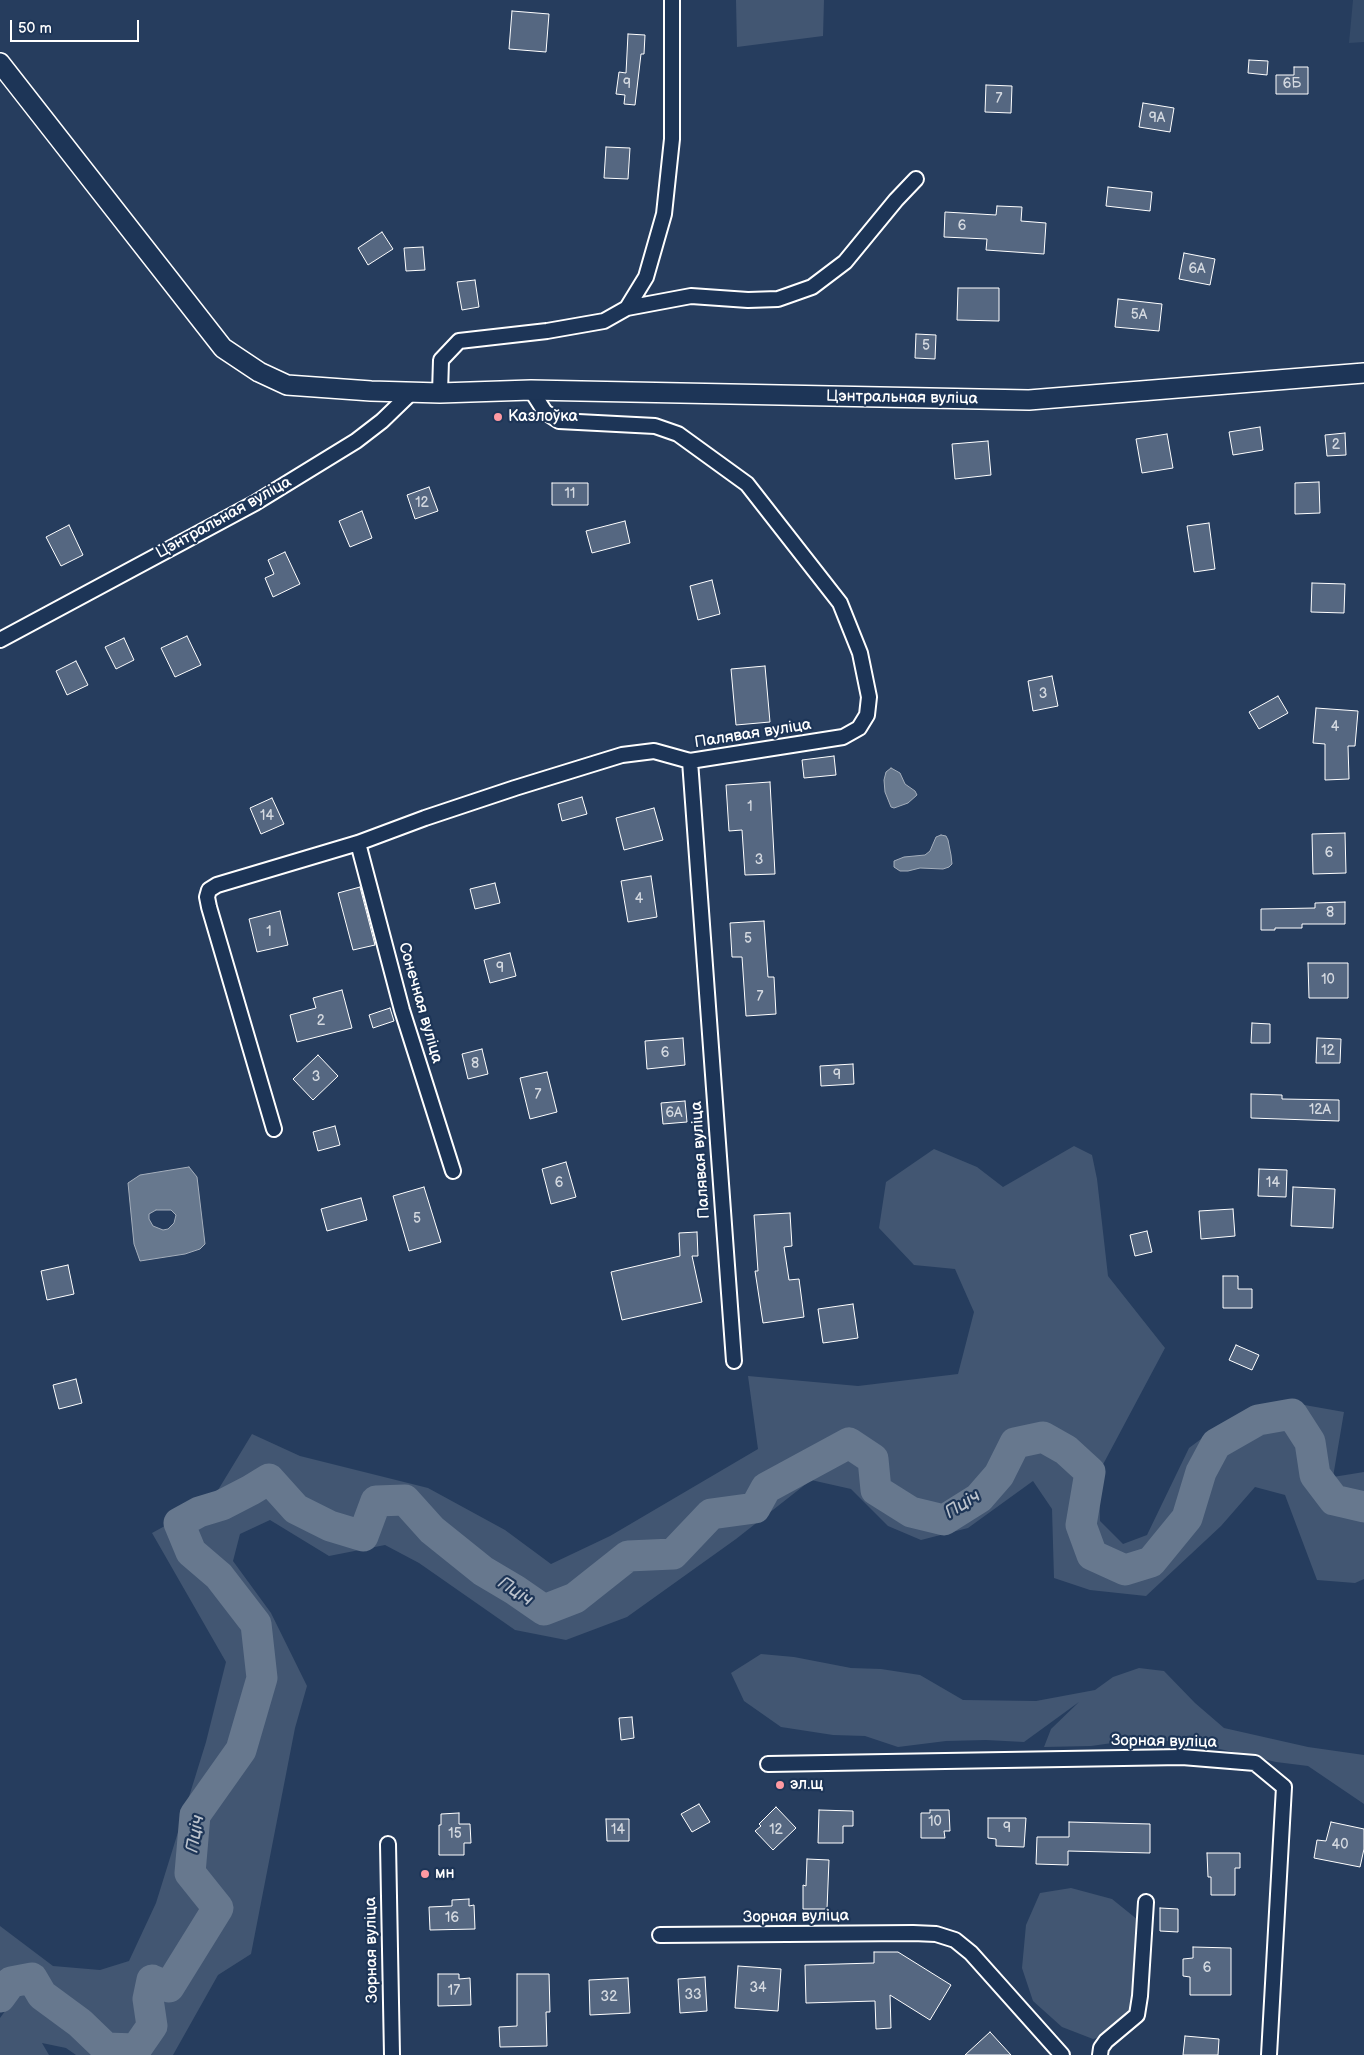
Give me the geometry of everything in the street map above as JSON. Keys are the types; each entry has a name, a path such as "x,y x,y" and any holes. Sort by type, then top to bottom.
{"main road":[{"path":"0,63 222,348 259,372 287,385 326,389 412,392"},
{"name":"Цэнтральная вуліца","path":"412,392 531,390 1029,400 1364,373"}],"street":[{"path":"628,308 646,277 664,214 672,139 672,0"},
{"path":"440,393 441,360 459,341 547,331 604,322 628,308 691,296 748,300 778,299 812,287 845,262 896,200 916,180"},
{"name":"Палявая вуліца","path":"531,390 545,412 559,420 655,426 678,434 746,484 840,603 860,654 869,697 867,715 859,728 843,737 690,761 734,1361"},
{"name":"Цэнтральная вуліца","path":"0,640 255,503 356,441 382,421 412,392"},
{"path":"274,1129 207,897 209,890 217,884 358,843 515,788 622,755 654,751 690,761"},
{"name":"Сонечная вуліца","path":"358,843 402,1010 453,1171"},
{"name":"Зорная вуліца","path":"768,1764 1182,1757 1255,1763 1284,1788 1268,2055"},
{"name":"Зорная вуліца","path":"388,1844 392,2055"},
{"path":"1100,2055 1100,2048 1106,2041 1137,2015 1146,1902"},
{"name":"Зорная вуліца","path":"660,1935 936,1934 955,1940 972,1953 1062,2055"}],"shaded area":[{"path":"736,0 824,0 823,36 737,47"},
{"path":"1353,0 1364,0 1364,42 1349,43"},
{"path":"891,768 900,773 905,784 915,791 917,795 908,803 894,808 891,807 885,792 884,780 886,772"},
{"path":"946,836 948,840 952,864 949,867 943,869 920,868 900,871 894,867 894,861 904,857 925,855 930,851 936,837"},
{"path":"1074,1146 1092,1155 1097,1179 1108,1276 1165,1348 1099,1472 1100,1521 1123,1544 1147,1535 1189,1448 1217,1427 1282,1401 1344,1412 1333,1477 1364,1472 1364,1579 1355,1583 1317,1580 1285,1495 1255,1487 1221,1526 1146,1596 1090,1590 1054,1578 1052,1509 1033,1481 968,1528 921,1540 888,1526 851,1489 811,1480 736,1539 627,1617 566,1640 515,1630 419,1563 385,1545 329,1556 270,1520 240,1534 233,1561 271,1613 307,1686 295,1728 251,1954 218,1975 173,2055 76,2055 66,2048 42,2043 49,2055 0,2055 0,2018 11,2003 0,1986 0,1926 53,1966 100,1970 129,1961 156,1903 206,1742 226,1662 152,1533 212,1500 252,1434 300,1456 428,1488 505,1530 551,1564 610,1536 758,1449 748,1376 858,1386 958,1374 974,1312 955,1269 914,1265 879,1228 886,1182 934,1149 977,1167 1003,1187"},
{"path":"189,1167 197,1177 205,1244 200,1249 185,1254 140,1261 134,1244 128,1183 140,1175","holes":["156,1210 171,1210 176,1215 174,1223 168,1229 163,1230 153,1226 149,1219 149,1214"]},
{"path":"761,1654 794,1657 851,1668 881,1669 920,1675 963,1700 1036,1701 1095,1690 1113,1677 1139,1668 1164,1671 1195,1703 1224,1728 1308,1747 1364,1755 1364,1804 1308,1766 1276,1762 1194,1743 1141,1739 1091,1746 1044,1747 1051,1729 1079,1702 1024,1742 986,1740 946,1741 898,1747 865,1736 833,1735 781,1727 744,1701 731,1673"},
{"path":"1071,1888 1112,1899 1138,1920 1137,2015 1115,2033 1093,2039 1062,2027 1033,2001 1022,1968 1026,1925 1040,1893"}],"building":[{"path":"512,11 549,14 546,52 509,49"},
{"path":"628,34 645,35 644,54 641,54 635,105 624,104 625,95 616,94 619,72 626,73"},
{"path":"1249,60 1268,61 1267,75 1248,73"},
{"path":"1294,67 1308,67 1308,94 1276,94 1276,75 1294,75"},
{"path":"986,85 1012,86 1011,113 985,112"},
{"path":"1143,103 1174,108 1170,132 1139,127"},
{"path":"606,147 630,148 628,179 604,178"},
{"path":"1108,187 1152,192 1150,211 1106,206"},
{"path":"997,206 1022,207 1021,221 1046,223 1044,254 986,250 987,239 944,237 945,212 996,215"},
{"path":"382,232 393,249 368,265 358,248"},
{"path":"423,247 425,270 406,271 404,248"},
{"path":"1184,253 1215,259 1210,285 1179,279"},
{"path":"475,280 479,307 462,310 457,282"},
{"path":"958,288 999,288 999,321 957,320"},
{"path":"1118,299 1162,304 1159,331 1115,327"},
{"path":"916,334 936,335 935,359 915,358"},
{"path":"1260,427 1263,450 1233,455 1229,432"},
{"path":"1345,433 1346,455 1327,456 1325,435"},
{"path":"1167,434 1173,468 1142,473 1136,439"},
{"path":"988,441 991,475 955,479 952,444"},
{"path":"1319,482 1320,513 1295,514 1295,483"},
{"path":"552,483 588,483 588,505 552,505"},
{"path":"429,487 438,511 415,519 407,495"},
{"path":"362,511 372,538 350,547 339,521"},
{"path":"625,521 630,543 592,553 586,531"},
{"path":"1209,523 1215,569 1194,572 1187,526"},
{"path":"69,525 83,555 61,566 46,537"},
{"path":"285,552 300,584 273,597 265,578 274,574 268,560"},
{"path":"712,580 720,614 698,620 690,586"},
{"path":"1312,583 1345,584 1344,613 1311,612"},
{"path":"187,636 201,665 175,677 161,648"},
{"path":"124,638 134,660 116,669 105,647"},
{"path":"76,661 88,685 67,695 56,671"},
{"path":"765,666 770,722 736,725 731,669"},
{"path":"1052,676 1058,706 1033,711 1028,681"},
{"path":"1278,696 1288,713 1259,729 1249,712"},
{"path":"1316,708 1358,711 1355,746 1348,746 1349,779 1325,780 1325,744 1313,743"},
{"path":"834,756 836,775 804,778 802,760"},
{"path":"770,782 775,874 745,875 742,830 729,831 726,785"},
{"path":"582,797 587,814 562,821 558,804"},
{"path":"272,798 284,824 261,834 250,808"},
{"path":"654,808 663,840 624,850 616,818"},
{"path":"1345,833 1346,873 1313,874 1312,834"},
{"path":"651,876 657,917 628,922 621,881"},
{"path":"495,883 500,903 475,909 470,889"},
{"path":"360,887 375,945 353,950 338,893"},
{"path":"1345,902 1345,924 1302,924 1302,928 1261,930 1261,909 1315,908 1315,903"},
{"path":"280,911 288,945 257,952 249,919"},
{"path":"764,921 768,977 774,977 776,1014 746,1016 742,957 732,957 730,923"},
{"path":"510,953 516,976 490,983 484,960"},
{"path":"1308,963 1348,963 1348,998 1309,998"},
{"path":"342,990 352,1028 297,1042 290,1015 316,1008 313,998"},
{"path":"390,1008 394,1021 373,1028 369,1015"},
{"path":"1252,1023 1270,1024 1270,1043 1251,1043"},
{"path":"683,1038 685,1065 647,1069 645,1041"},
{"path":"1317,1038 1341,1039 1340,1063 1316,1063"},
{"path":"482,1049 488,1074 468,1079 462,1054"},
{"path":"318,1055 338,1076 313,1100 293,1079"},
{"path":"853,1064 854,1084 821,1086 820,1066"},
{"path":"547,1072 557,1112 530,1119 520,1078"},
{"path":"1251,1094 1282,1095 1282,1099 1339,1100 1339,1121 1251,1118"},
{"path":"685,1101 687,1122 663,1124 661,1103"},
{"path":"335,1126 340,1145 318,1151 313,1132"},
{"path":"566,1162 576,1197 551,1204 542,1169"},
{"path":"1259,1169 1287,1170 1286,1197 1258,1196"},
{"path":"424,1187 441,1242 409,1251 393,1196"},
{"path":"1293,1187 1335,1189 1333,1228 1291,1226"},
{"path":"361,1198 367,1220 327,1231 321,1209"},
{"path":"1233,1209 1235,1236 1201,1239 1199,1211"},
{"path":"790,1213 792,1246 784,1247 789,1280 799,1279 804,1317 763,1323 755,1271 758,1271 754,1215"},
{"path":"1147,1231 1152,1252 1135,1256 1130,1235"},
{"path":"697,1232 698,1256 692,1256 702,1302 622,1320 611,1272 680,1256 679,1233"},
{"path":"68,1265 74,1294 47,1300 41,1271"},
{"path":"1223,1276 1238,1276 1238,1289 1252,1289 1252,1308 1223,1308"},
{"path":"853,1304 858,1338 823,1343 818,1309"},
{"path":"1236,1345 1259,1355 1252,1370 1229,1360"},
{"path":"76,1379 82,1403 59,1409 53,1385"},
{"path":"632,1717 634,1738 621,1740 619,1718"},
{"path":"699,1804 710,1822 692,1832 681,1814"},
{"path":"776,1807 796,1828 773,1850 755,1831 761,1826 759,1824"},
{"path":"819,1810 853,1811 853,1826 843,1826 843,1843 818,1843"},
{"path":"930,1810 949,1810 950,1831 944,1831 945,1838 921,1838 921,1813 930,1813"},
{"path":"459,1813 459,1824 470,1824 471,1843 464,1843 464,1855 439,1855 441,1814"},
{"path":"988,1818 1026,1818 1024,1847 996,1846 996,1839 988,1838"},
{"path":"606,1819 629,1819 629,1841 607,1841"},
{"path":"1069,1822 1150,1824 1150,1853 1068,1851 1068,1865 1036,1864 1037,1837 1069,1837"},
{"path":"1331,1822 1364,1829 1364,1849 1360,1867 1314,1858 1317,1840 1326,1841"},
{"path":"1207,1853 1240,1853 1240,1868 1235,1868 1235,1895 1211,1895 1211,1877 1208,1877"},
{"path":"807,1859 829,1860 827,1909 803,1909 803,1885 806,1886"},
{"path":"469,1899 469,1906 474,1905 475,1929 430,1930 429,1907 452,1906 452,1900"},
{"path":"1160,1908 1178,1909 1178,1932 1160,1931"},
{"path":"1193,1947 1231,1948 1231,1995 1190,1995 1190,1977 1183,1976 1183,1959 1193,1958"},
{"path":"874,1952 898,1952 951,1985 930,2020 890,1995 891,2028 876,2029 875,2001 806,2003 805,1965 874,1963"},
{"path":"738,1966 781,1969 778,2011 735,2008"},
{"path":"438,1974 459,1974 459,1979 470,1978 471,2005 438,2006"},
{"path":"517,1974 549,1974 550,2012 546,2012 547,2046 500,2047 499,2027 517,2026"},
{"path":"705,1977 707,2011 680,2013 678,1979"},
{"path":"628,1978 630,2013 590,2015 589,1980"},
{"path":"990,2032 1011,2055 965,2055"},
{"path":"1185,2036 1219,2039 1218,2055 1183,2055"}],"waterway":[{"name":"Пціч","path":"0,1997 11,1982 32,1978 42,1995 80,2023 106,2048 136,2049 152,2026 148,1999 152,1980 169,1987 218,1908 190,1873 195,1815 241,1750 262,1678 256,1624 219,1576 191,1552 179,1523 199,1512 222,1505 269,1479 296,1509 330,1526 363,1536 376,1501 405,1500 432,1530 483,1571 544,1610 575,1598 628,1556 673,1554 711,1514 755,1508 766,1488 849,1443 873,1459 876,1490 911,1512 944,1520 979,1498 999,1475 1015,1443 1043,1437 1066,1450 1090,1472 1081,1525 1092,1555 1125,1570 1151,1562 1187,1518 1201,1472 1216,1444 1258,1420 1292,1414 1310,1442 1315,1475 1334,1500 1364,1507"}],"place":[{"name":"Казлоўка","path":"498,417"},
{"name":"эл.щ","path":"780,1785"},
{"name":"мн","path":"425,1874"}]}
